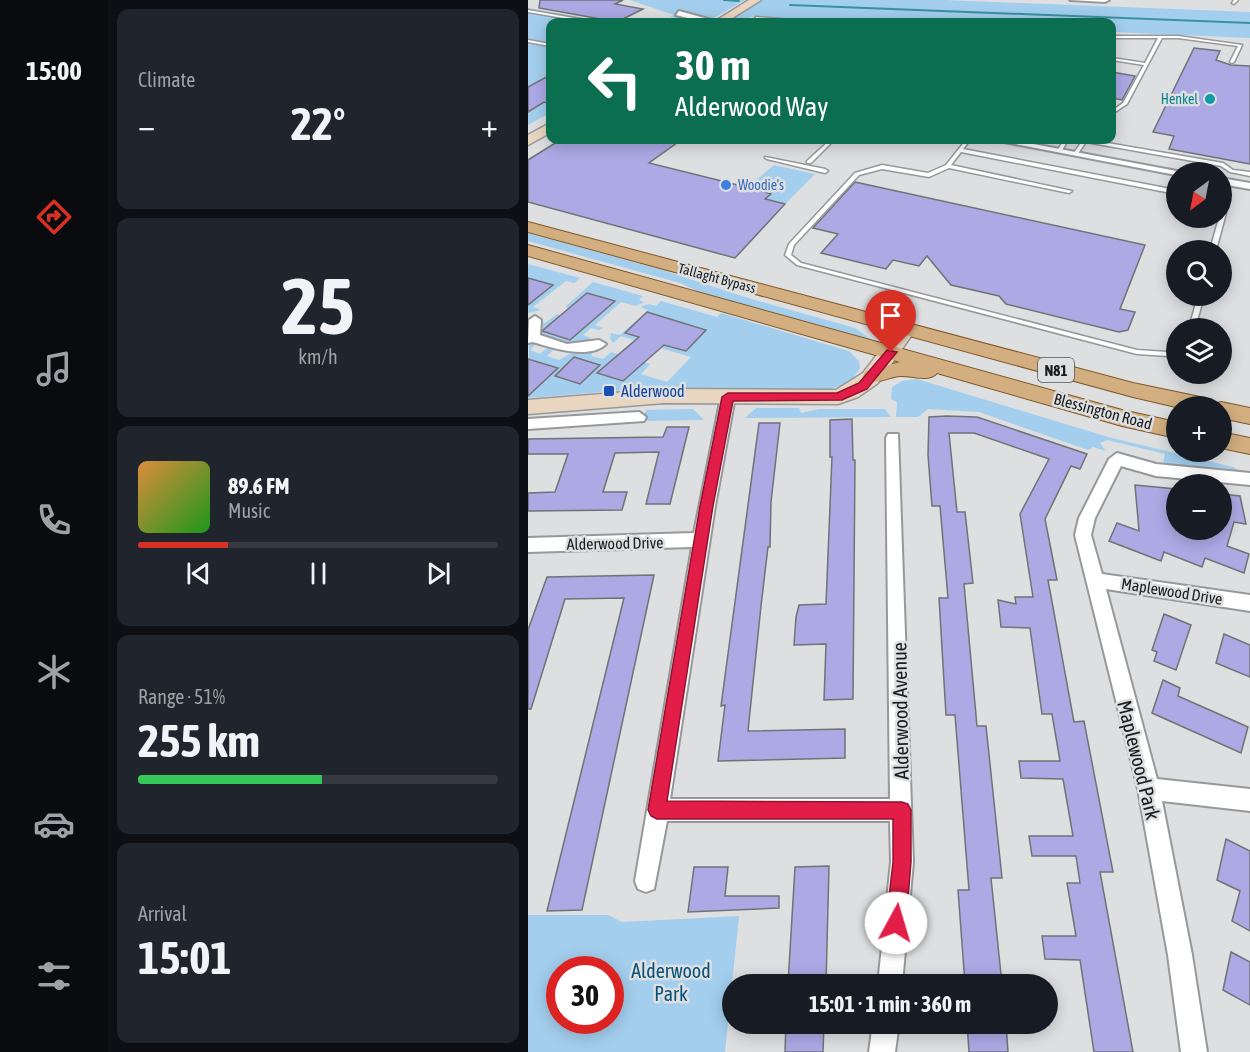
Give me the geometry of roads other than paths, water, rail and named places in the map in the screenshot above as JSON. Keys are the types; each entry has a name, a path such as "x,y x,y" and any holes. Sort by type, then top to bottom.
{"main road":[{"name":"Tallaght Bypass","path":"528,226 907,329"},
{"name":"Tallaght Bypass","path":"528,250 891,352"},
{"path":"528,258 554,265 591,268"},
{"name":"Blessington Road","path":"907,329 1166,397"},
{"path":"831,335 863,358 869,381 900,369 926,370 1061,408 1122,418"},
{"name":"Blessington Road","path":"891,352 1122,418 1166,428"},
{"path":"1232,412 1250,416"},
{"path":"1232,442 1250,446"}],"street":[{"path":"1074,0 1105,0"},
{"path":"726,18 753,2"},
{"path":"680,13 691,18"},
{"path":"528,141 546,130"},
{"path":"1021,144 1166,170"},
{"path":"1232,183 1250,186"},
{"path":"535,320 530,338 562,347 599,344"},
{"path":"528,424 576,411 664,396 838,397 869,381 907,329"},
{"path":"645,881 701,540 728,397"},
{"path":"528,407 639,417"},
{"name":"Alderwood Avenue","path":"891,974 902,862 893,438"},
{"name":"Maplewood Park","path":"1194,1052 1180,955 1149,789 1093,580 1084,529 1117,459 1156,470 1250,479"},
{"name":"Alderwood Drive","path":"528,545 701,540"},
{"name":"Maplewood Drive","path":"1093,580 1250,603"},
{"path":"1149,789 1250,800"},
{"path":"657,810 902,810"},
{"path":"882,1052 884,1034"}],"lane":[{"path":"528,11 568,18"},
{"path":"1116,37 1161,37 1240,45 1232,62"},
{"path":"1116,110 1125,104 1161,37"},
{"path":"528,41 546,44"},
{"path":"1116,60 1148,64"},
{"path":"809,162 828,144"},
{"path":"965,144 948,166 929,175 882,167 857,174 791,245 788,255 799,264 1137,352 1166,354"},
{"path":"1059,151 1063,144"},
{"path":"1075,154 1082,144"},
{"path":"1107,144 1223,165 1232,171 1250,174"},
{"path":"960,150 1166,190"},
{"path":"767,158 825,171"},
{"path":"948,166 1069,191"}],"waterway":[{"path":"724,0 739,1"},
{"path":"790,5 1250,23"}],"place":[{"name":"Henkel","path":"1210,99"},
{"name":"Woodie's","path":"726,185"},
{"name":"Alderwood","path":"609,391"}],"park label":[{"name":"Alderwood Park","path":"671,982"}]}
